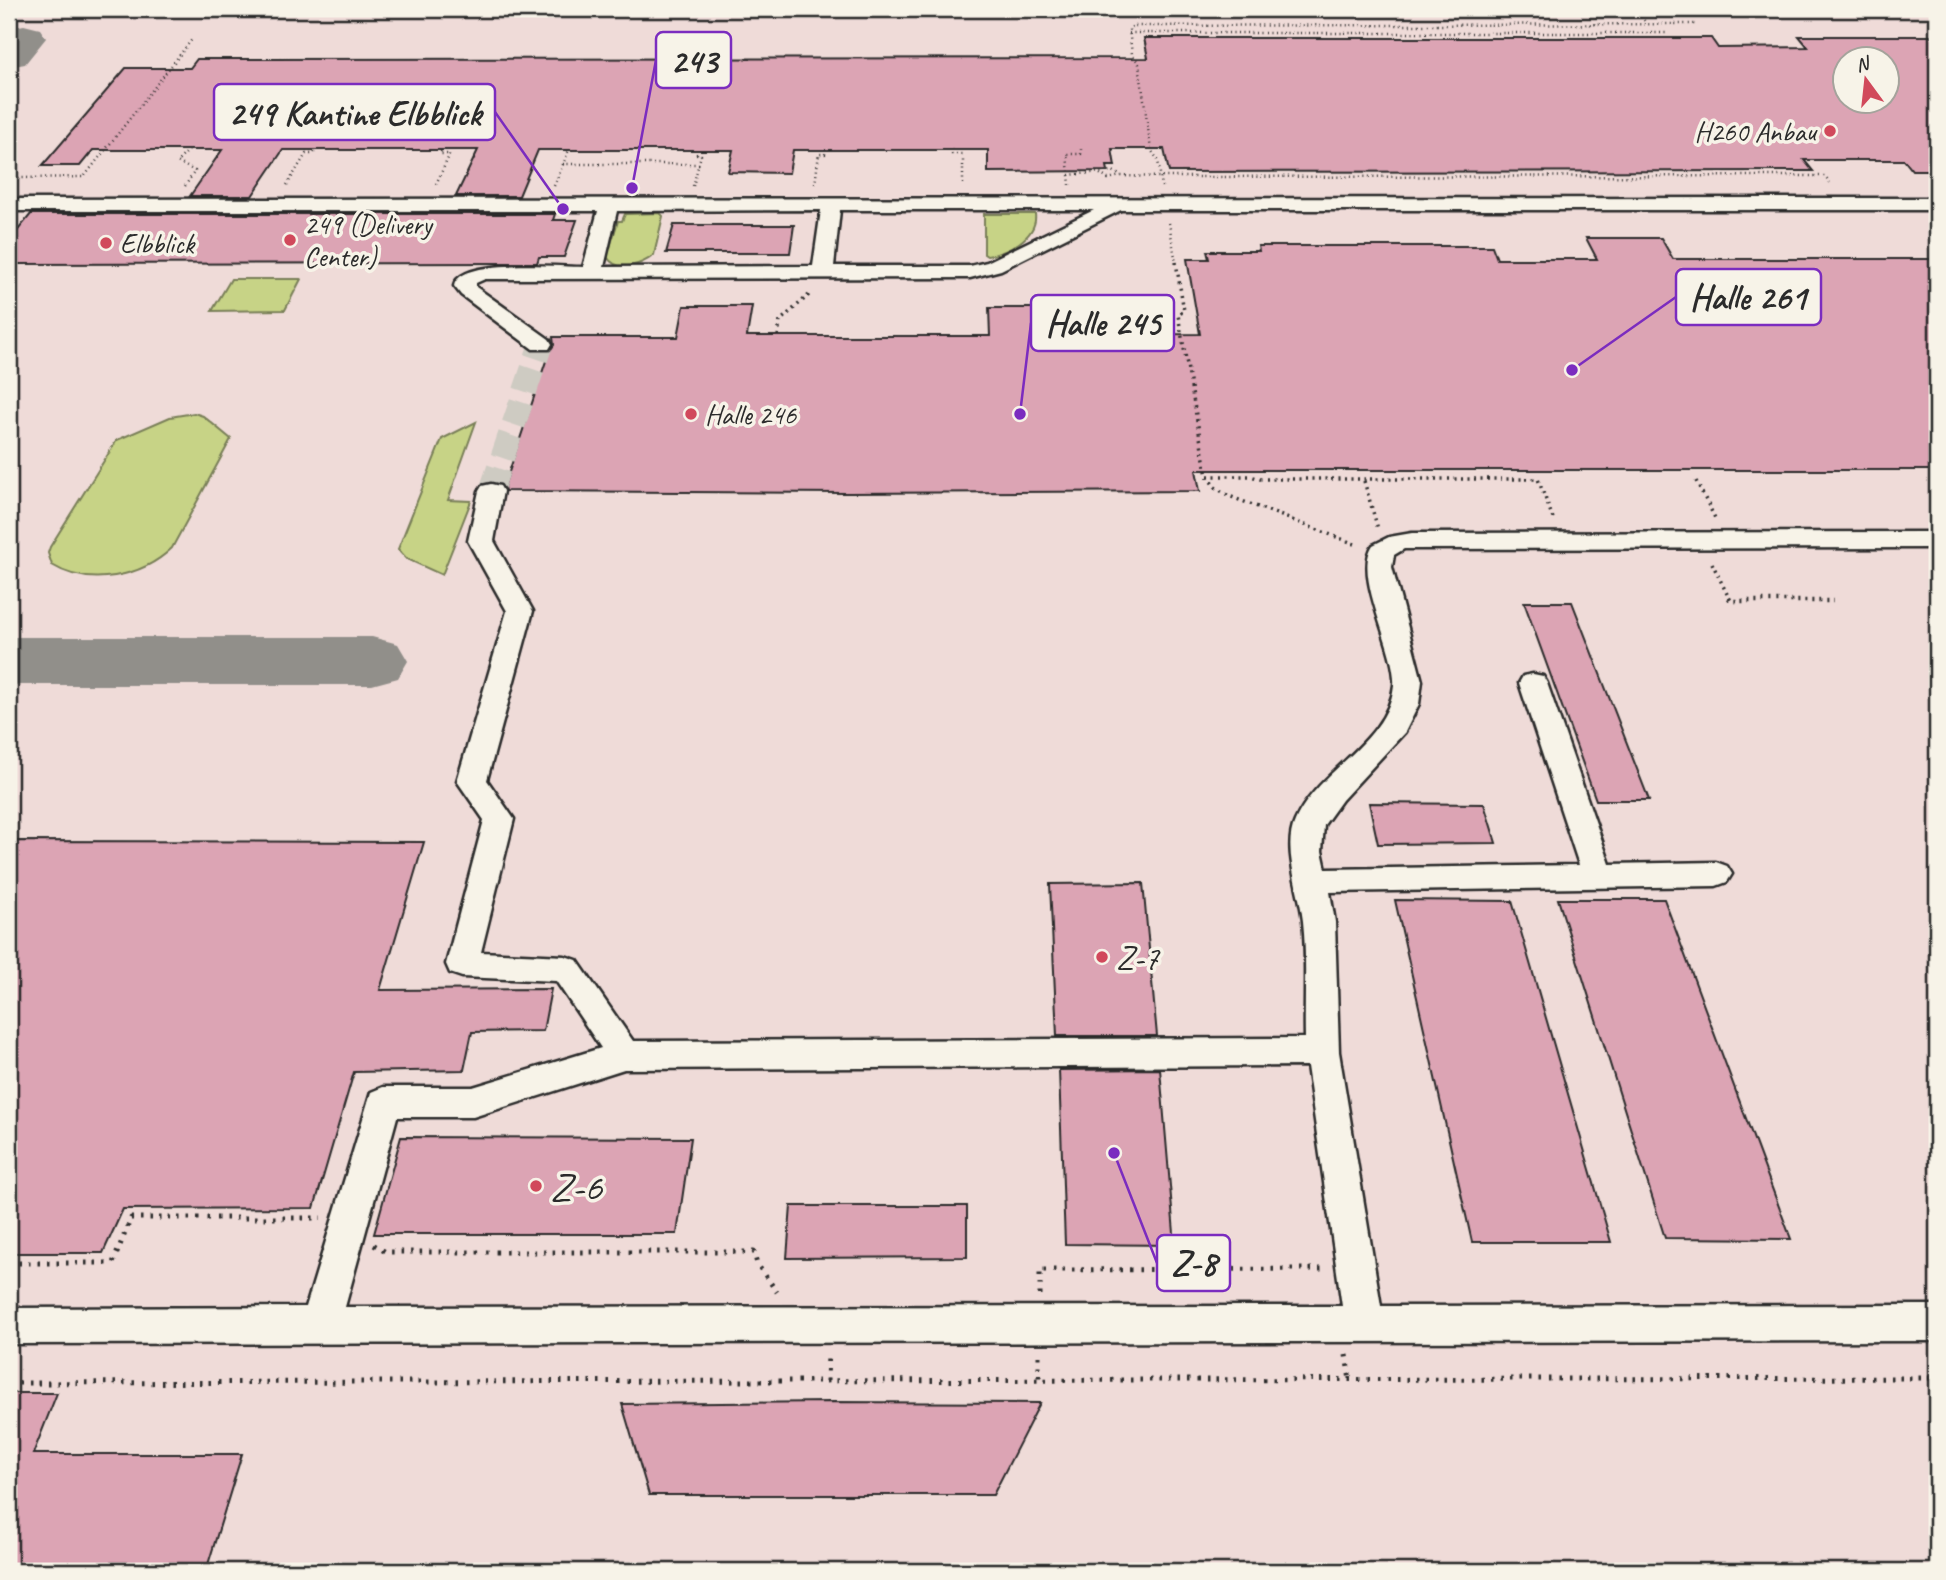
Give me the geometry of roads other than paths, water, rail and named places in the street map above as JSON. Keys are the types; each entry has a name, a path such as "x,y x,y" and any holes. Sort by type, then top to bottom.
{"street":[{"path":"9,205 1937,204"},
{"path":"592,272 609,205"},
{"path":"541,344 468,291 465,285 467,279 482,273 970,272 994,266 1122,205"},
{"path":"823,272 831,206"},
{"path":"491,491 481,541 520,611 472,781 499,819 462,964 565,969 624,1055"},
{"path":"1364,1324 1322,1052 1319,922 1307,851 1309,823 1331,793 1395,725 1405,704 1408,681 1379,567 1382,551 1398,542 1420,541 1937,540"},
{"path":"1533,683 1598,876"},
{"path":"1312,881 1716,874"},
{"path":"320,1326 383,1102 472,1102 624,1055 1322,1052"},
{"path":"9,1326 1937,1323"}],"tunnel":[{"path":"491,491 541,344"}],"place":[{"name":"H260 Anbau","path":"1830,131"},
{"name":"243","path":"632,188"},
{"name":"249 Kantine Elbblick","path":"563,209"},
{"name":"249 (Delivery Center)","path":"290,240"},
{"name":"Elbblick","path":"106,243"},
{"name":"Halle 261","path":"1572,370"},
{"name":"Halle 246","path":"691,414"},
{"name":"Halle 245","path":"1020,414"},
{"name":"Z-7","path":"1102,957"},
{"name":"Z-8","path":"1114,1153"},
{"name":"Z-6","path":"536,1186"}]}
